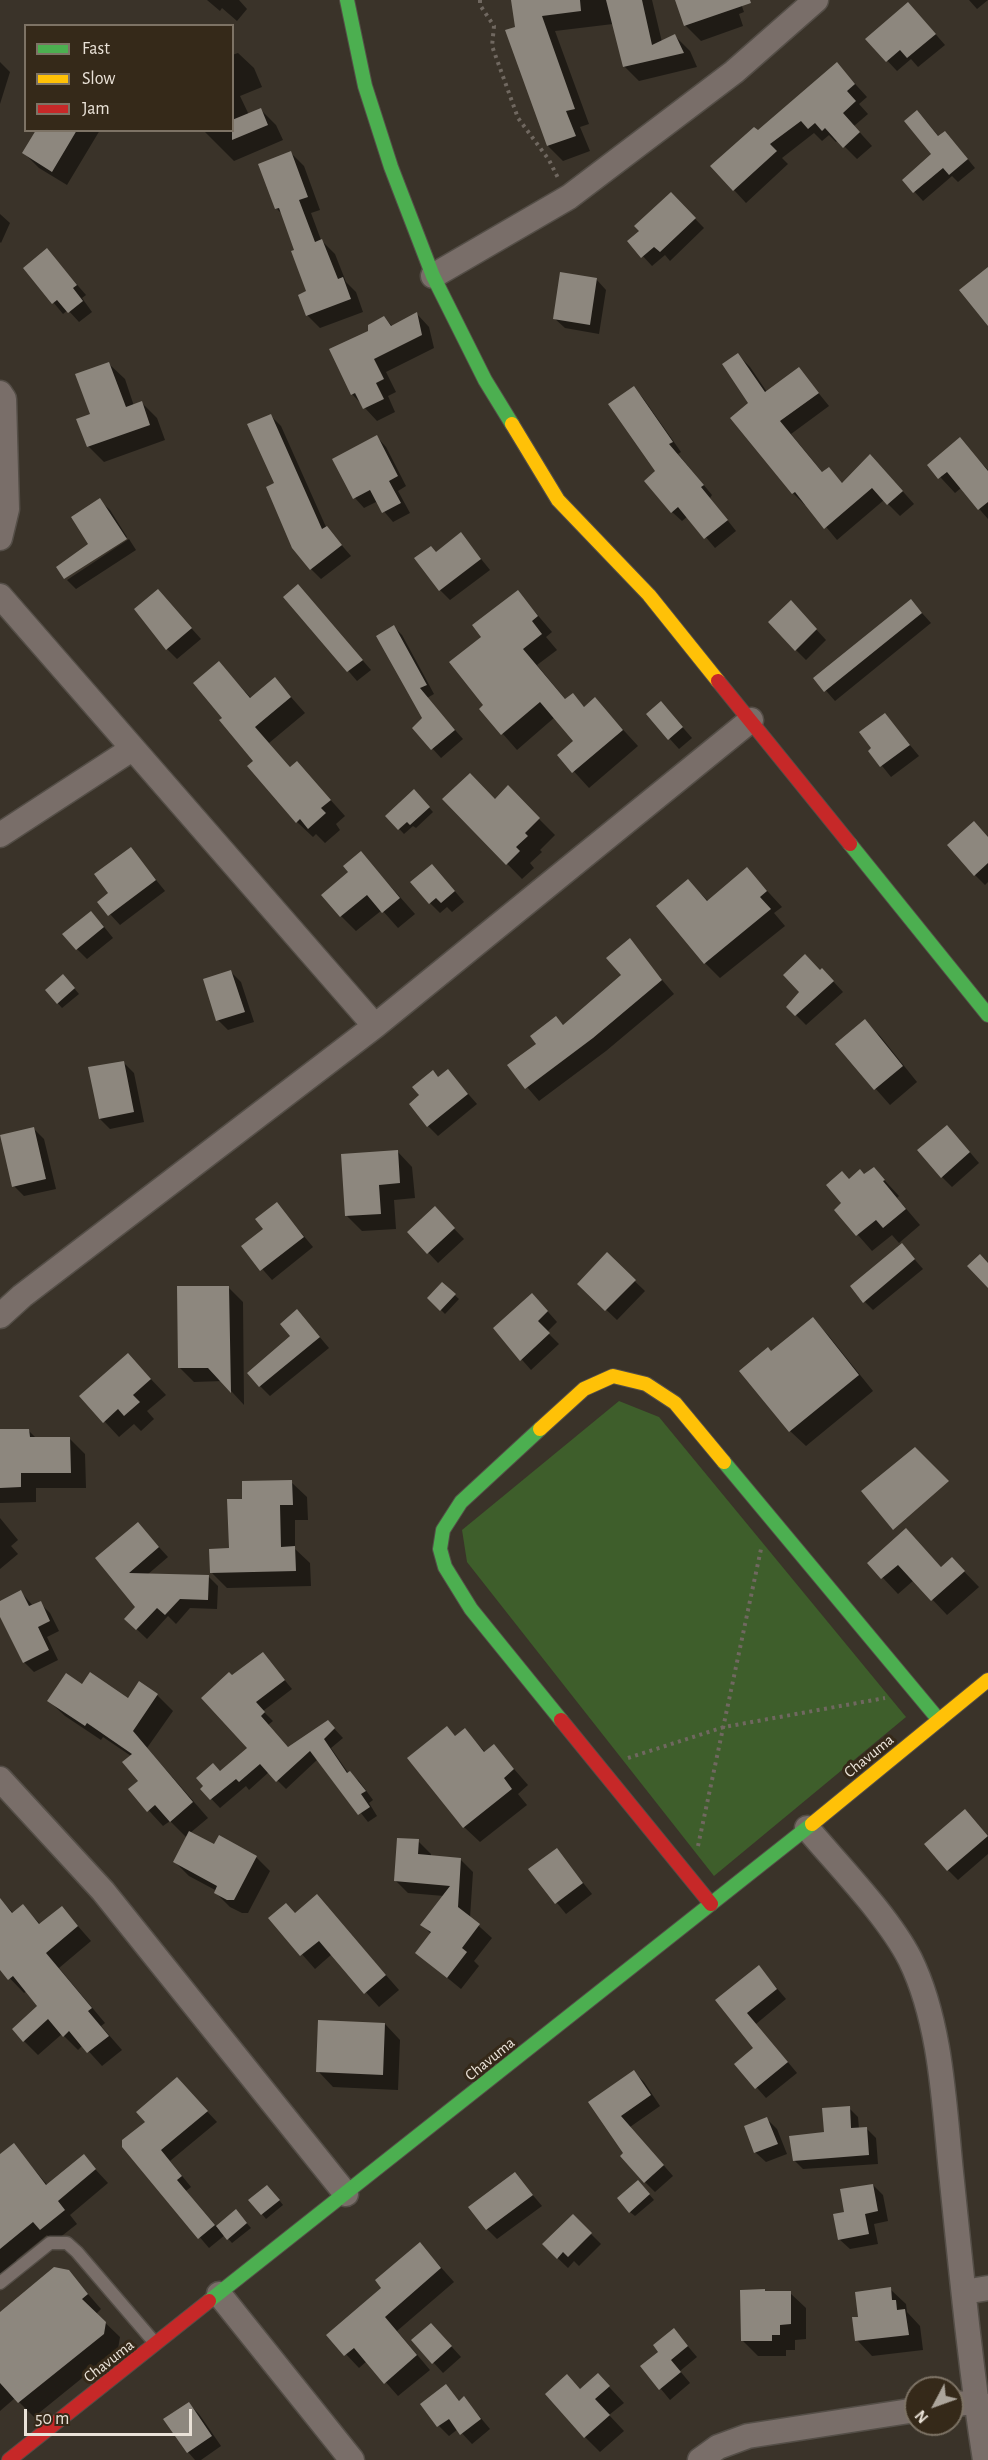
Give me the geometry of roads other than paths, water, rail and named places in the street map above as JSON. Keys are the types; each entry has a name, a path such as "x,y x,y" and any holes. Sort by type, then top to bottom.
{"street":[{"path":"347,0 365,87 391,167 433,276 484,380 558,500 650,595 988,1015"},
{"path":"433,276 569,197 734,72 816,0"},
{"path":"0,393 4,399 7,509 0,538"},
{"path":"0,596 375,1026"},
{"path":"0,1316 22,1296 375,1026 751,720"},
{"path":"0,835 132,749"},
{"path":"711,1904 471,1609 443,1564 439,1541 445,1524 461,1502 584,1389 613,1376 646,1384 675,1403 939,1720"},
{"name":"Chavuma","path":"9,2460 807,1828 988,1680"},
{"path":"0,1779 103,1892 346,2194"},
{"path":"807,1828 881,1916 910,1959 930,2017 941,2070 964,2292 985,2451"},
{"path":"964,2292 988,2288"},
{"path":"219,2294 352,2460"},
{"path":"964,2403 978,2401"},
{"path":"700,2460 717,2447 748,2436 904,2412"}],"lane":[{"path":"0,2283 50,2243 67,2243 157,2345"}]}
